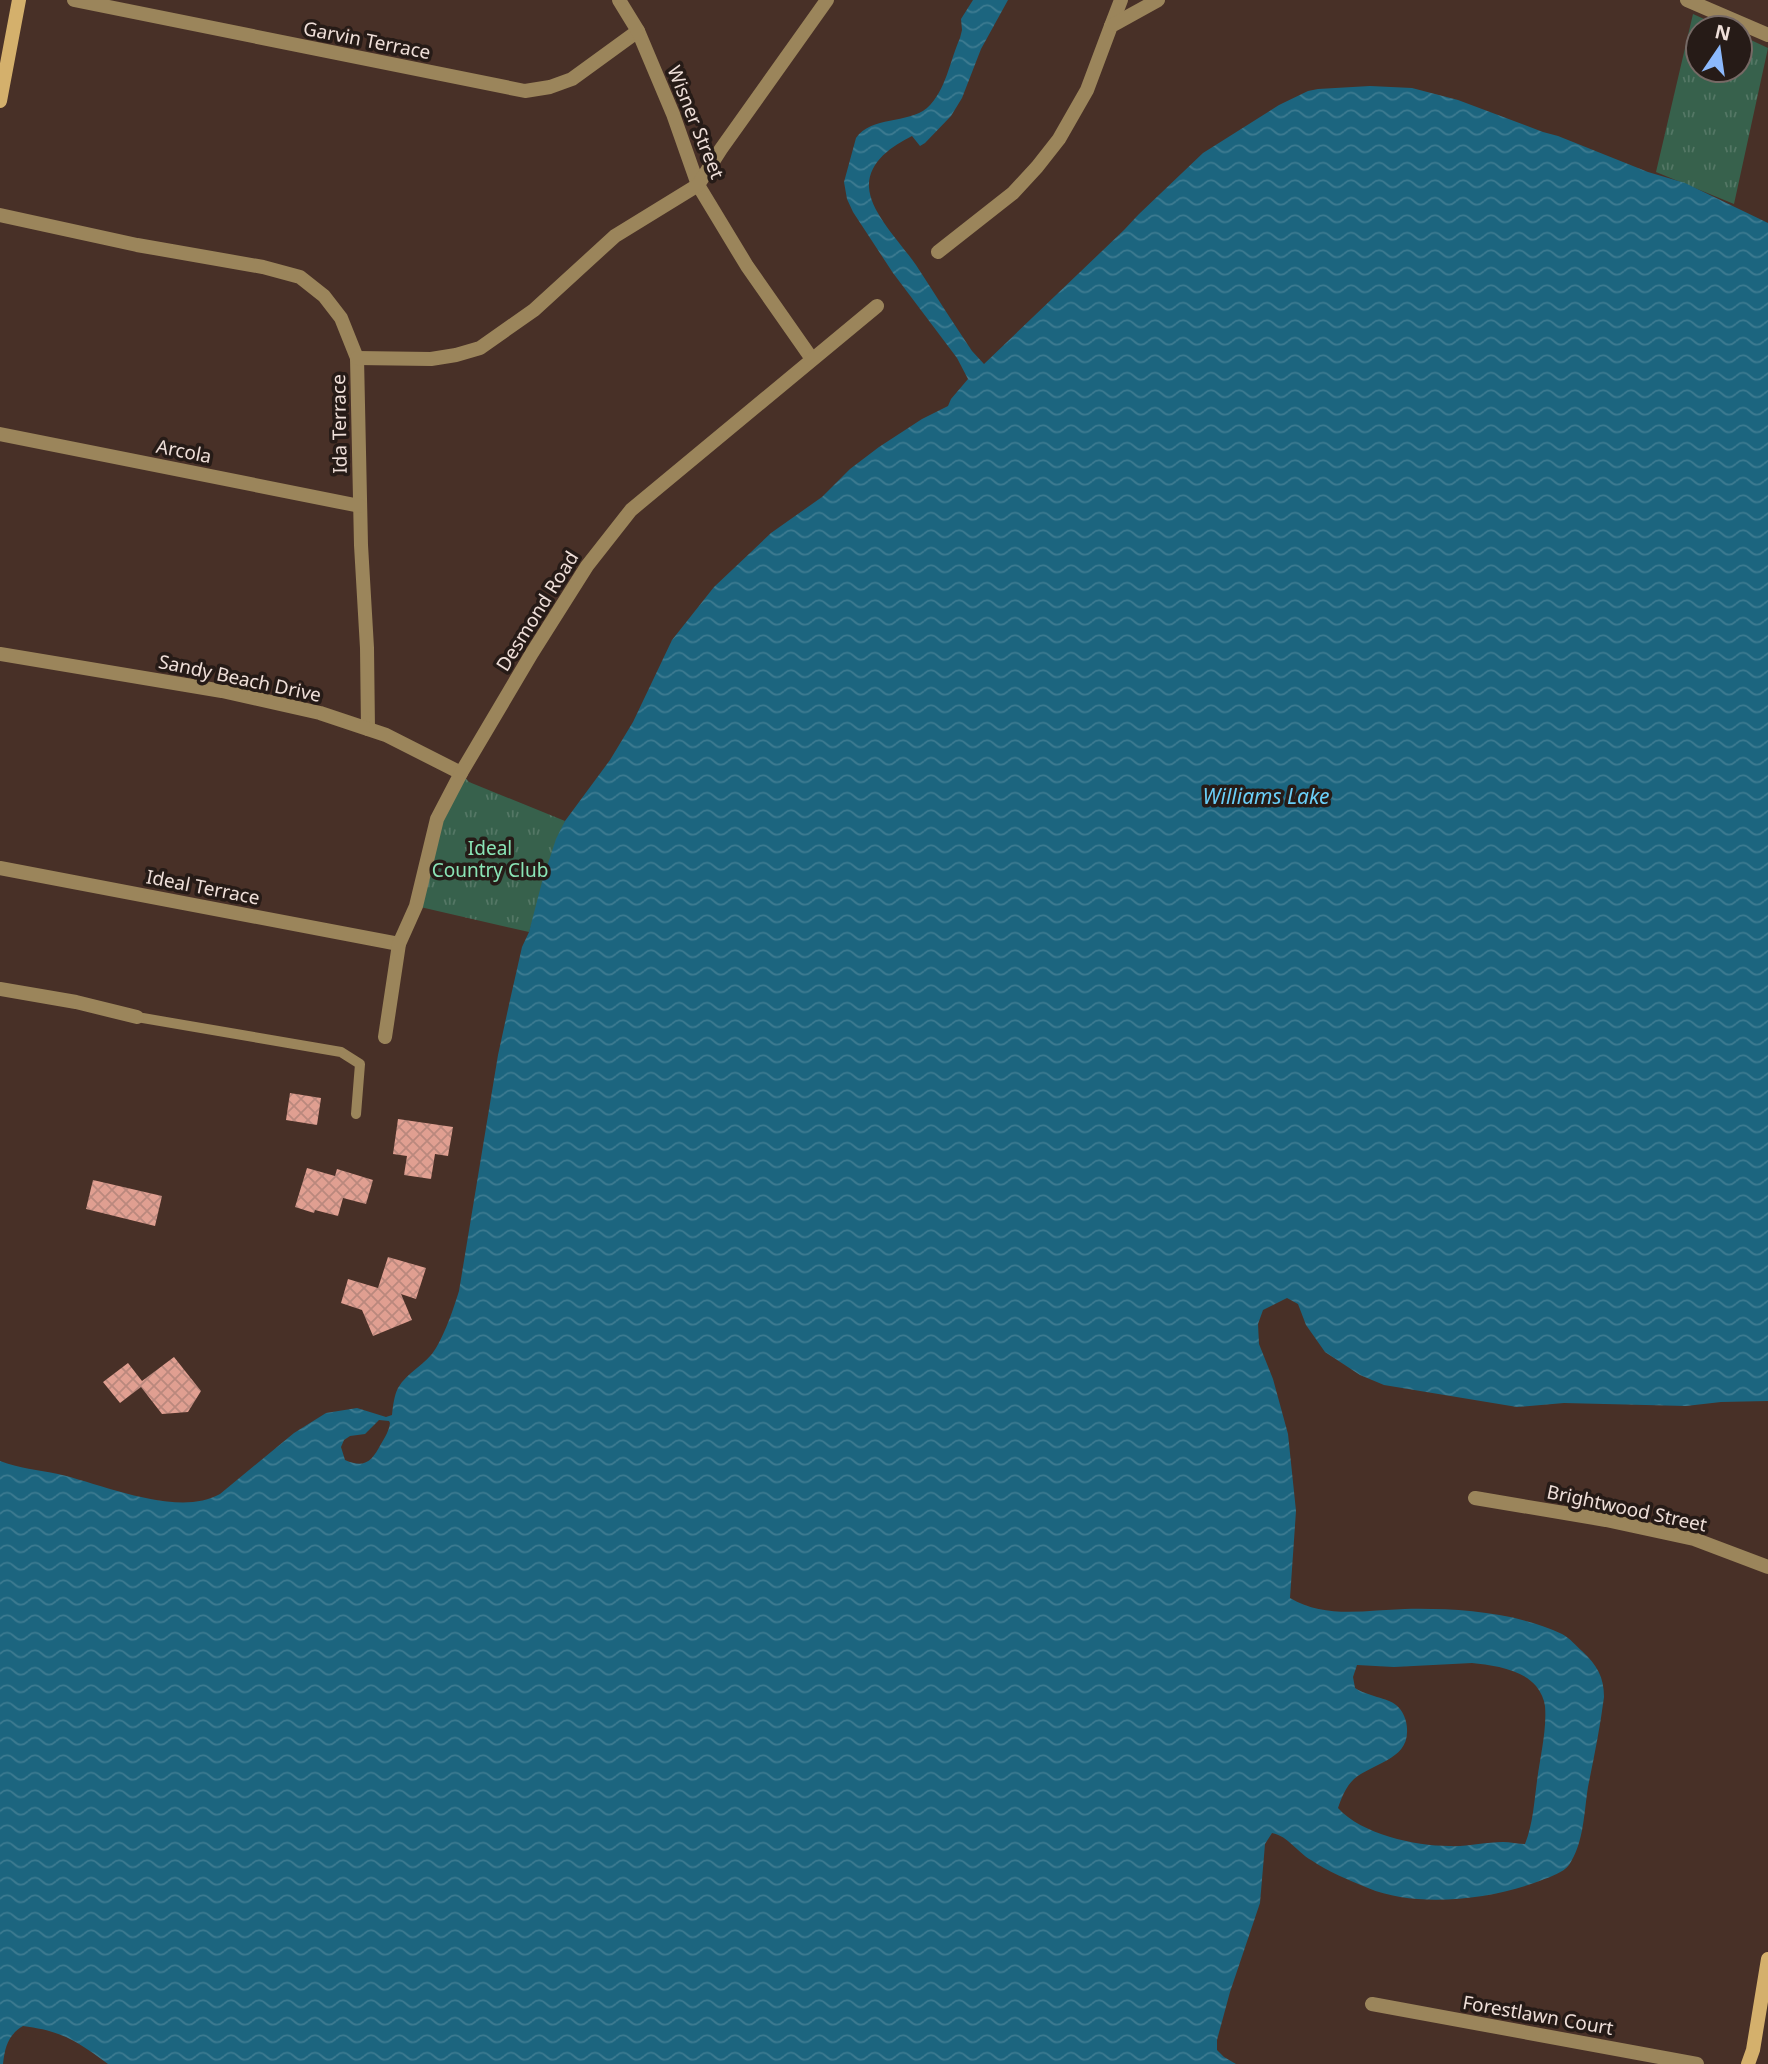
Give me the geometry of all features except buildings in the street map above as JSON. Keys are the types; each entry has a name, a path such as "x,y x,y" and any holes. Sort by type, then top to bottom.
{"street":[{"path":"0,101 19,0"},
{"name":"Garvin Terrace","path":"74,0 525,91 550,87 572,79 638,31"},
{"name":"Wisner Street","path":"619,0 638,31 673,114 698,185 747,266 812,359"},
{"path":"357,358 431,359 456,355 480,348 534,310 615,236 698,185 827,0"},
{"path":"938,252 1013,193 1059,139 1087,90 1121,0"},
{"path":"1111,26 1158,0"},
{"path":"1687,0 1768,35"},
{"name":"Ida Terrace","path":"0,215 136,245 263,267 300,277 324,296 341,318 357,358 368,729"},
{"name":"Desmond Road","path":"385,1037 399,944 416,906 438,819 461,773 580,576 631,510 877,306"},
{"name":"Arcola","path":"0,434 360,506"},
{"name":"Sandy Beach Drive","path":"0,654 222,691 320,713 386,735 461,773"},
{"name":"Ideal Terrace","path":"0,868 399,944"},
{"path":"0,989 76,1002 137,1017"},
{"name":"Brightwood Street","path":"1475,1498 1606,1520 1694,1539 1768,1567"},
{"path":"1748,2064 1753,2050 1768,1959"},
{"name":"Forestlawn Court","path":"1372,2004 1697,2064"}],"lane":[{"path":"137,1017 341,1052 360,1064 356,1114"}],"green space":[{"path":"1754,42 1768,48 1734,204 1656,172 1684,52 1684,84 1754,84"},
{"name":"Ideal Country Club","path":"461,773 469,782 565,821 529,932 416,906 437,819"}],"water":[{"name":"Williams Lake","path":"973,0 1008,0 981,49 962,98 951,116 920,146 912,136 889,150 872,170 869,187 881,218 916,265 972,351 984,364 1203,153 1279,105 1318,89 1370,86 1412,88 1458,100 1648,172 1685,183 1768,223 1768,1401 1686,1406 1564,1403 1517,1407 1384,1385 1360,1375 1325,1352 1306,1325 1298,1304 1287,1298 1263,1310 1258,1324 1259,1344 1273,1379 1288,1434 1296,1511 1290,1598 1303,1605 1331,1611 1444,1609 1505,1616 1562,1634 1596,1666 1603,1683 1604,1697 1583,1827 1574,1856 1567,1868 1523,1887 1479,1896 1432,1900 1388,1894 1339,1876 1306,1857 1283,1837 1272,1833 1265,1844 1260,1903 1217,2040 1217,2050 1236,2064 108,2064 68,2038 23,2026 11,2037 3,2064 0,2064 0,1461 140,1497 183,1502 203,1500 220,1494 294,1433 326,1413 357,1408 386,1417 392,1415 398,1388 436,1348 459,1291 498,1055 510,1000 522,947 529,932 556,839 565,821 610,760 633,722 672,640 714,587 771,533 822,497 850,469 922,419 948,406 968,379 957,358 893,273 853,212 844,182 856,138 863,131 880,123 919,113 927,108 939,93 960,38 961,19","holes":["379,1420 390,1423 387,1434 371,1459 358,1464 345,1460 341,1447 344,1440 350,1436 365,1434","1472,1663 1497,1667 1523,1676 1536,1686 1544,1701 1544,1734 1532,1821 1525,1844 1421,1844 1389,1837 1348,1817 1338,1808 1349,1785 1354,1779 1396,1754 1406,1739 1407,1729 1404,1716 1396,1705 1355,1688 1353,1677 1357,1665 1394,1667"]}]}
